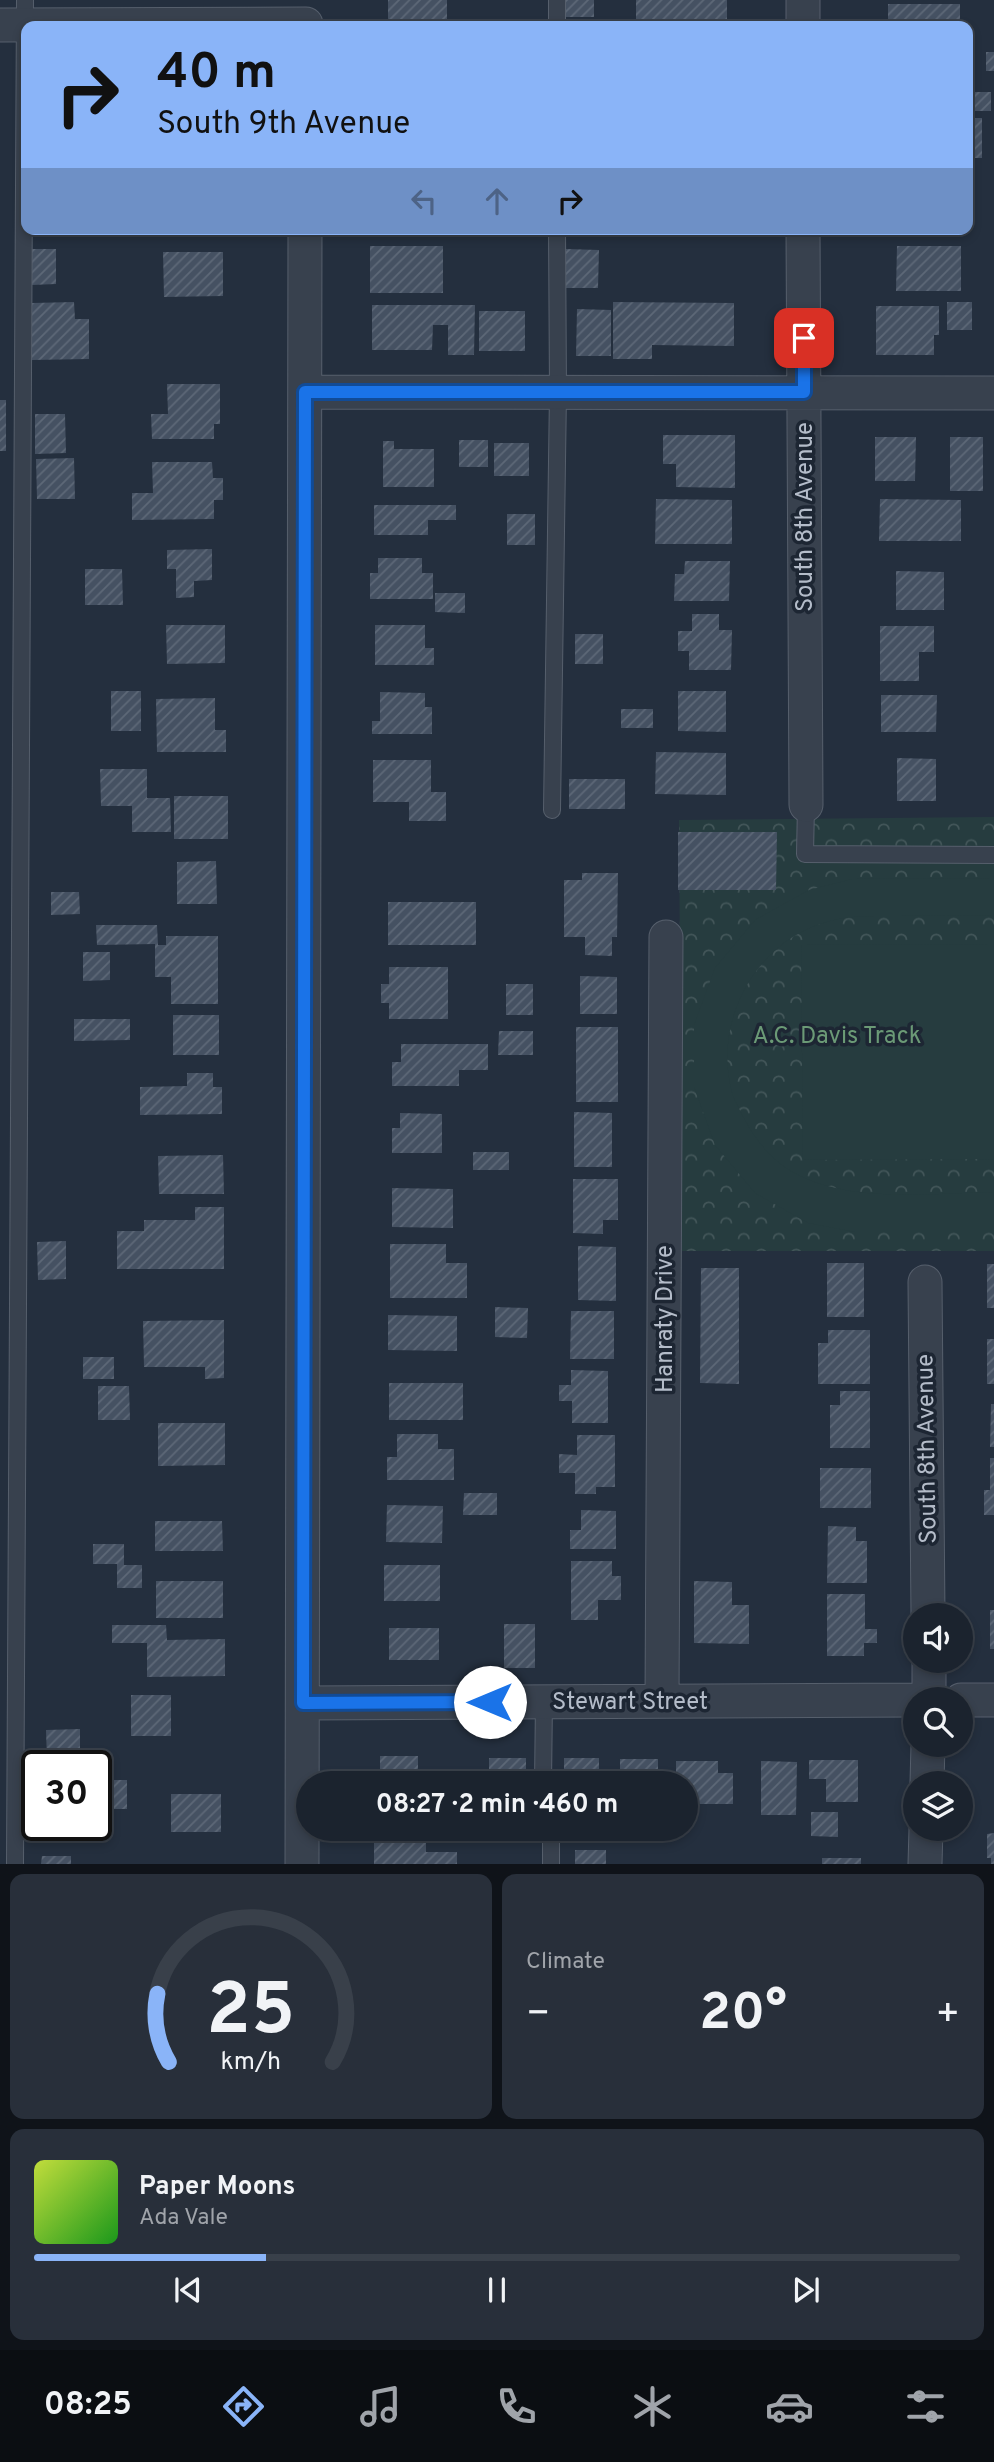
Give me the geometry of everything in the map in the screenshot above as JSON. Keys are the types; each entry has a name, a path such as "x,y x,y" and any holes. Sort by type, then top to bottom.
{"street":[{"path":"803,0 803,21"},
{"path":"17,17 306,17"},
{"path":"302,1864 305,235"},
{"name":"South 8th Avenue","path":"803,235 806,805"},
{"path":"305,392 994,393"},
{"name":"Hanraty Drive","path":"662,1701 666,937"},
{"name":"South 8th Avenue","path":"925,1282 928,1603"},
{"name":"Stewart Street","path":"303,1703 903,1700"},
{"path":"973,1700 994,1700"},
{"path":"925,1864 926,1841"}],"lane":[{"path":"557,0 557,21"},
{"path":"15,1864 17,17"},
{"path":"552,810 558,392 557,235"},
{"path":"806,805 806,854 994,855"},
{"path":"543,1771 544,1701"},
{"path":"551,1841 551,1864"}],"green space":[{"name":"A.C. Davis Track","path":"994,817 994,1251 682,1251 679,820"},
{"path":"994,878 994,915 847,918 803,931 780,946 761,965 745,988 734,1014 728,1041 728,1068 733,1096 749,1127 757,1140 786,1168 833,1188 860,1192 915,1195 994,1192 994,1232 855,1232 808,1223 755,1193 715,1145 694,1087 694,1025 715,968 755,920 809,890 852,879"},
{"path":"994,944 994,1159 803,1160 801,945"}],"building":[{"path":"388,0 447,0 447,21 388,21"},
{"path":"565,0 594,0 594,17 565,17"},
{"path":"636,0 727,0 727,21 636,21"},
{"path":"888,4 960,4 960,21 888,21"},
{"path":"986,52 994,52 994,71 986,71"},
{"path":"973,92 991,92 991,111 973,111"},
{"path":"973,118 982,118 982,158 973,158"},
{"path":"370,246 443,246 443,293 370,293"},
{"path":"897,246 961,246 961,291 896,291"},
{"path":"31,249 56,249 56,284 32,285"},
{"path":"566,249 599,250 598,288 566,288"},
{"path":"163,252 223,252 223,296 164,297"},
{"path":"74,302 75,319 89,319 89,359 32,360 32,303"},
{"path":"613,302 734,303 734,346 652,345 652,359 613,359"},
{"path":"947,302 972,302 972,330 947,330"},
{"path":"372,305 475,305 474,355 448,355 448,325 433,325 432,350 372,350"},
{"path":"876,306 939,306 939,335 934,335 934,355 876,355"},
{"path":"577,309 611,310 611,356 576,356"},
{"path":"479,311 525,311 525,351 479,351"},
{"path":"167,384 220,384 220,424 214,424 214,439 152,439 151,414 168,414"},
{"path":"0,400 6,400 6,451 0,451"},
{"path":"35,414 65,414 66,453 35,454"},
{"path":"663,435 735,435 735,488 676,487 676,464 663,464"},
{"path":"875,437 916,437 915,481 875,481"},
{"path":"950,437 983,437 983,491 950,491"},
{"path":"459,440 488,440 488,467 459,467"},
{"path":"383,441 394,441 394,449 434,449 434,487 383,487"},
{"path":"494,443 529,443 529,476 494,476"},
{"path":"74,458 75,499 37,499 36,459"},
{"path":"152,462 212,462 213,478 223,478 223,500 214,500 214,519 132,520 132,493 153,493"},
{"path":"656,499 732,500 732,544 655,544"},
{"path":"880,499 961,500 961,541 879,541"},
{"path":"374,505 456,505 456,520 428,520 428,535 374,535"},
{"path":"507,514 535,514 535,545 507,545"},
{"path":"212,549 212,580 194,581 194,597 176,598 176,569 167,569 167,550"},
{"path":"378,558 422,558 422,573 433,573 433,599 370,599 370,573 378,573"},
{"path":"685,561 730,561 729,601 674,601 675,574 684,574"},
{"path":"85,569 122,569 123,605 85,605"},
{"path":"896,571 944,572 944,610 896,610"},
{"path":"435,593 465,593 465,613 435,612"},
{"path":"692,614 719,614 719,630 732,630 731,670 689,670 689,651 678,651 678,631 692,631"},
{"path":"166,625 225,625 225,663 167,664"},
{"path":"375,625 425,625 425,648 434,648 434,665 375,665"},
{"path":"880,626 934,626 934,652 919,652 919,681 880,681"},
{"path":"575,634 603,634 603,664 575,664"},
{"path":"111,691 141,691 141,731 111,731"},
{"path":"678,691 726,691 726,732 678,731"},
{"path":"380,692 425,693 425,707 432,707 432,734 372,734 372,721 380,721"},
{"path":"881,695 937,695 936,732 881,732"},
{"path":"215,698 215,730 226,730 226,752 157,752 156,699"},
{"path":"621,709 653,709 653,728 621,728"},
{"path":"656,752 726,753 726,795 655,794"},
{"path":"897,758 936,759 936,801 897,801"},
{"path":"373,760 431,760 431,792 446,792 446,821 409,821 409,802 373,802"},
{"path":"100,769 147,769 147,798 170,798 171,832 132,832 132,806 101,806"},
{"path":"569,779 625,779 625,809 569,809"},
{"path":"174,796 228,796 228,839 174,839"},
{"path":"678,832 777,832 776,890 678,890"},
{"path":"216,861 217,904 177,904 177,862"},
{"path":"582,873 618,873 617,937 612,937 612,956 585,955 585,937 564,937 564,880 582,880"},
{"path":"51,892 79,892 80,914 51,915"},
{"path":"388,902 476,902 476,945 388,945"},
{"path":"96,925 157,925 158,945 166,945 166,936 218,936 218,1004 171,1004 171,977 155,977 155,944 97,945"},
{"path":"83,952 110,952 110,980 83,981"},
{"path":"389,967 448,967 448,1019 389,1019 389,1003 381,1003 381,984 389,984"},
{"path":"580,976 617,977 617,1014 580,1014"},
{"path":"506,984 533,984 533,1015 506,1015"},
{"path":"173,1015 219,1015 219,1055 173,1055"},
{"path":"74,1019 130,1019 130,1040 74,1041"},
{"path":"576,1027 618,1027 618,1102 576,1102"},
{"path":"499,1031 533,1031 533,1055 498,1055"},
{"path":"401,1044 488,1044 488,1070 459,1070 459,1086 392,1086 392,1062 401,1062"},
{"path":"187,1073 213,1073 213,1087 222,1087 222,1114 140,1115 140,1087 187,1086"},
{"path":"574,1112 612,1113 612,1167 574,1167"},
{"path":"400,1113 442,1114 442,1153 392,1153 392,1128 400,1128"},
{"path":"473,1152 509,1152 509,1170 473,1170"},
{"path":"223,1155 224,1194 159,1194 158,1156"},
{"path":"573,1179 618,1179 618,1220 603,1220 603,1234 573,1233"},
{"path":"392,1188 453,1189 453,1228 392,1227"},
{"path":"195,1207 224,1207 224,1269 117,1269 117,1231 144,1231 144,1220 195,1220"},
{"path":"66,1241 66,1279 38,1280 37,1242"},
{"path":"390,1244 446,1244 446,1263 467,1263 467,1298 390,1298"},
{"path":"578,1246 616,1247 616,1301 578,1300"},
{"path":"827,1263 864,1263 864,1317 827,1317"},
{"path":"987,1264 994,1264 994,1308 987,1308"},
{"path":"701,1268 739,1268 739,1384 700,1383"},
{"path":"495,1307 528,1308 527,1338 495,1337"},
{"path":"571,1311 614,1311 614,1359 570,1359"},
{"path":"388,1315 457,1316 457,1351 388,1350"},
{"path":"224,1320 224,1378 205,1379 205,1367 144,1367 143,1321"},
{"path":"828,1330 870,1330 870,1384 818,1384 818,1343 828,1343"},
{"path":"987,1339 994,1339 994,1384 987,1384"},
{"path":"83,1357 114,1357 114,1379 83,1379"},
{"path":"571,1370 608,1371 608,1423 572,1423 572,1401 559,1401 559,1385 571,1385"},
{"path":"389,1383 463,1383 463,1420 389,1420"},
{"path":"98,1386 129,1386 130,1420 98,1420"},
{"path":"840,1391 870,1391 870,1448 830,1448 830,1405 840,1405"},
{"path":"991,1404 994,1404 994,1447 990,1447"},
{"path":"158,1423 225,1423 225,1465 158,1466"},
{"path":"397,1434 438,1434 438,1449 454,1449 454,1480 387,1480 387,1457 397,1457"},
{"path":"577,1435 615,1435 615,1487 596,1487 596,1494 575,1494 575,1473 559,1473 559,1454 577,1455"},
{"path":"990,1458 994,1458 994,1515 984,1515 984,1490 990,1490"},
{"path":"820,1468 871,1468 871,1508 820,1508"},
{"path":"464,1493 497,1493 497,1515 463,1515"},
{"path":"387,1505 443,1506 442,1543 386,1542"},
{"path":"581,1510 616,1511 616,1549 570,1549 570,1530 581,1530"},
{"path":"155,1521 222,1521 223,1551 155,1551"},
{"path":"828,1526 856,1527 856,1541 867,1541 867,1583 827,1583"},
{"path":"93,1544 124,1544 124,1565 142,1565 142,1588 117,1588 117,1564 93,1564"},
{"path":"571,1561 612,1561 612,1576 621,1576 621,1600 598,1600 598,1620 571,1620"},
{"path":"384,1565 440,1565 440,1601 384,1601"},
{"path":"156,1581 223,1581 223,1618 156,1618"},
{"path":"694,1581 732,1582 732,1605 749,1605 749,1644 694,1643"},
{"path":"827,1594 865,1594 865,1629 877,1629 877,1643 864,1643 864,1656 827,1656"},
{"path":"990,1610 994,1610 994,1649 990,1649"},
{"path":"504,1624 535,1624 535,1668 504,1668"},
{"path":"112,1625 166,1625 167,1640 225,1639 225,1676 147,1677 147,1643 112,1643"},
{"path":"389,1628 439,1628 439,1660 389,1660"},
{"path":"131,1695 171,1695 171,1736 131,1736"},
{"path":"80,1729 80,1750 47,1750 46,1730"},
{"path":"380,1756 418,1756 418,1771 380,1771"},
{"path":"489,1758 526,1758 526,1771 489,1771"},
{"path":"564,1758 599,1758 599,1771 564,1771"},
{"path":"620,1759 658,1759 658,1771 620,1771"},
{"path":"809,1760 858,1760 858,1802 826,1802 826,1779 809,1779"},
{"path":"676,1761 718,1761 718,1773 733,1773 733,1804 698,1804 698,1771 676,1771"},
{"path":"761,1761 797,1762 796,1815 761,1815"},
{"path":"112,1780 127,1780 127,1809 112,1809"},
{"path":"171,1794 221,1794 221,1832 171,1832"},
{"path":"811,1812 838,1812 838,1837 811,1836"},
{"path":"994,1833 994,1864 991,1864 991,1858 987,1858 987,1834"},
{"path":"374,1841 426,1841 426,1852 457,1852 457,1864 374,1864"},
{"path":"575,1850 606,1850 606,1864 575,1864"},
{"path":"42,1856 71,1856 71,1864 41,1864"},
{"path":"822,1858 861,1858 861,1864 822,1864"}],"route":[{"path":"490,1702 303,1703 305,392 804,392 804,338"}]}
